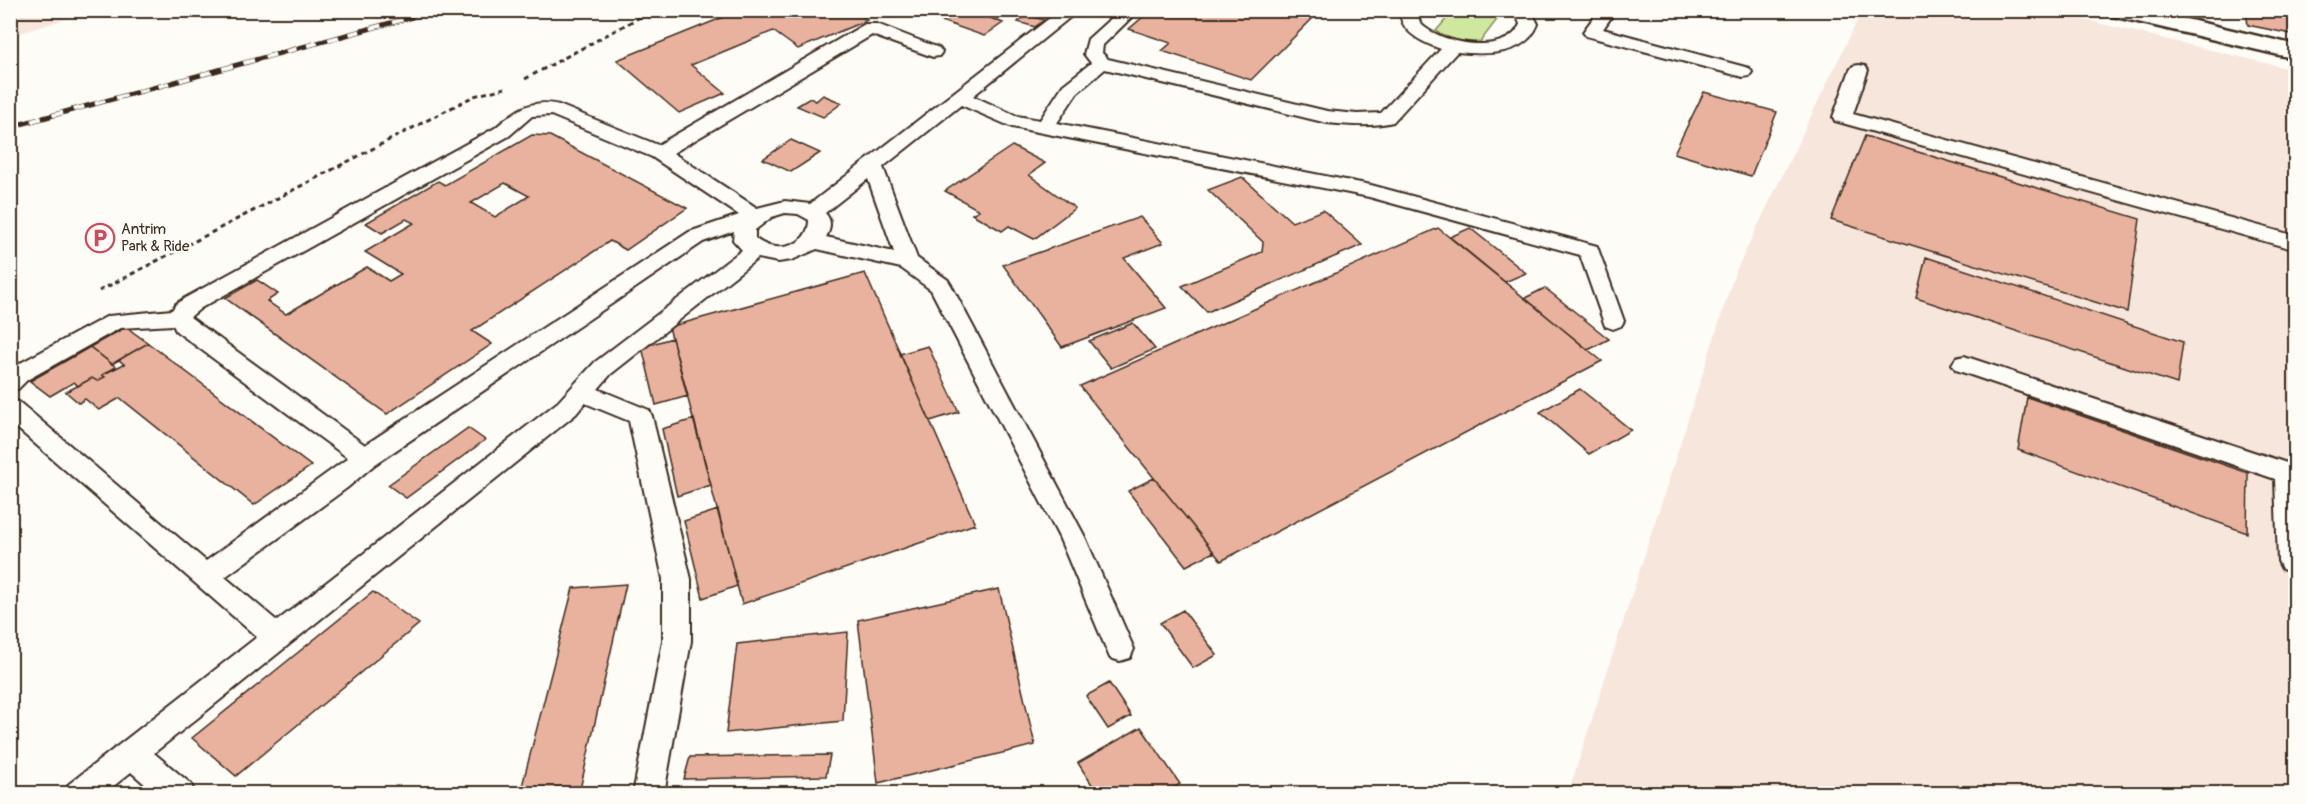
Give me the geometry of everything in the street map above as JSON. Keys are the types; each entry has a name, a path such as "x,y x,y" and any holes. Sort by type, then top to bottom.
{"street":[{"path":"2116,10 2295,52"}],"lane":[{"path":"813,213 1071,10"},
{"path":"1131,10 1094,43 1093,54 1102,63 1327,117 1374,120 1386,118 1452,47"},
{"path":"1409,10 1408,14 1412,24 1421,33 1452,47 1474,50 1494,49 1512,44 1523,36 1528,26 1526,15 1522,10"},
{"path":"1608,10 1592,32 1743,72"},
{"path":"659,153 870,28 933,52"},
{"path":"1045,126 1070,89 1102,63"},
{"path":"1859,70 1842,117 2295,243"},
{"path":"959,97 1012,121 1371,191 1589,251 1613,321"},
{"path":"179,317 184,309 193,303 502,132 527,111 552,109 571,114 659,153 756,217"},
{"path":"873,166 908,262"},
{"path":"205,576 338,481 365,458 696,237 756,217 774,208 804,209 819,218 821,225 813,241 792,253 778,255 754,251 747,245 743,234 745,228 756,217"},
{"path":"813,241 908,262 940,285 1072,537 1120,649"},
{"path":"80,794 567,408 603,368 754,251"},
{"path":"10,383 19,374 116,321 179,317"},
{"path":"179,317 184,325 365,458"},
{"path":"1964,364 2292,475 2291,561"},
{"path":"581,392 640,416 677,579 678,640 648,794"},
{"path":"10,408 277,638"},
{"path":"131,753 180,794"}],"path":[{"path":"522,81 653,10"},
{"path":"96,293 474,96 512,86"}],"shaded area":[{"path":"11,10 91,10 91,11 11,36"},
{"path":"1862,11 2047,11 2295,70 2295,793 1568,794 1735,273"}],"green space":[{"path":"1454,10 1499,11 1502,13 1480,42 1468,42 1451,39 1436,31"}],"building":[{"path":"741,10 853,10 867,20 798,49 773,31 691,65 725,93 679,113 617,60"},
{"path":"910,10 970,10 1003,23 984,36"},
{"path":"1151,10 1321,10 1251,80 1162,51 1171,43 1129,29"},
{"path":"2246,10 2296,10 2296,35 2248,25"},
{"path":"1027,15 1044,20 1035,27 1018,22"},
{"path":"1704,92 1777,112 1751,176 1674,153"},
{"path":"823,95 842,103 823,117 797,106 810,98 816,101"},
{"path":"532,135 550,136 687,208 626,250 610,241 472,331 492,344 387,414 225,298 257,280 278,294 267,301 286,314 367,267 389,281 401,274 365,252 414,223 406,219 382,233 366,223 438,181 445,185","holes":["505,183 529,196 495,217 471,203"]},
{"path":"1865,136 2140,219 2127,312 1831,220"},
{"path":"791,140 820,153 791,172 763,159"},
{"path":"1012,146 1045,163 1029,175 1075,208 1034,239 1009,226 1002,231 972,214 979,210 945,191"},
{"path":"1242,177 1292,222 1323,210 1362,245 1207,312 1182,286 1262,252 1263,242 1208,190"},
{"path":"1140,217 1163,243 1124,258 1166,308 1062,347 1003,265"},
{"path":"1438,228 1602,361 1221,561 1080,386"},
{"path":"1470,228 1526,273 1505,282 1450,237"},
{"path":"1926,257 2183,342 2177,384 1916,298"},
{"path":"865,273 975,524 742,604 669,327"},
{"path":"1545,288 1609,339 1588,350 1525,298"},
{"path":"1133,323 1155,349 1111,368 1089,341"},
{"path":"126,327 148,343 112,364 90,347"},
{"path":"672,338 688,396 656,405 642,347"},
{"path":"148,343 311,466 254,505 120,398 99,410 85,399 79,403 66,392 92,378 97,381 105,377 102,375 124,364 119,360"},
{"path":"928,346 959,412 930,421 900,354"},
{"path":"90,347 116,367 102,375 105,377 97,381 92,378 78,386 74,382 50,396 30,381"},
{"path":"1580,389 1631,430 1589,454 1540,412"},
{"path":"2027,397 2248,473 2247,533 2018,450"},
{"path":"694,419 711,485 677,496 662,429"},
{"path":"468,428 485,440 406,498 388,485"},
{"path":"1154,478 1214,552 1186,566 1128,491"},
{"path":"718,510 737,586 703,598 684,521"},
{"path":"626,584 579,794 520,794 573,588"},
{"path":"999,589 1035,745 878,783 858,620"},
{"path":"373,592 419,624 236,776 192,738"},
{"path":"1183,610 1217,655 1193,668 1160,623"},
{"path":"848,632 843,721 726,733 737,644"},
{"path":"1109,683 1131,716 1108,729 1086,696"},
{"path":"1141,727 1180,784 1164,794 1098,794 1078,763"},
{"path":"830,755 826,776 684,779 690,757"},
{"path":"753,791 846,791 846,794 753,794"}],"railway":[{"path":"10,127 438,10"}],"place":[{"name":"Antrim Park & Ride","path":"100,238"}]}
